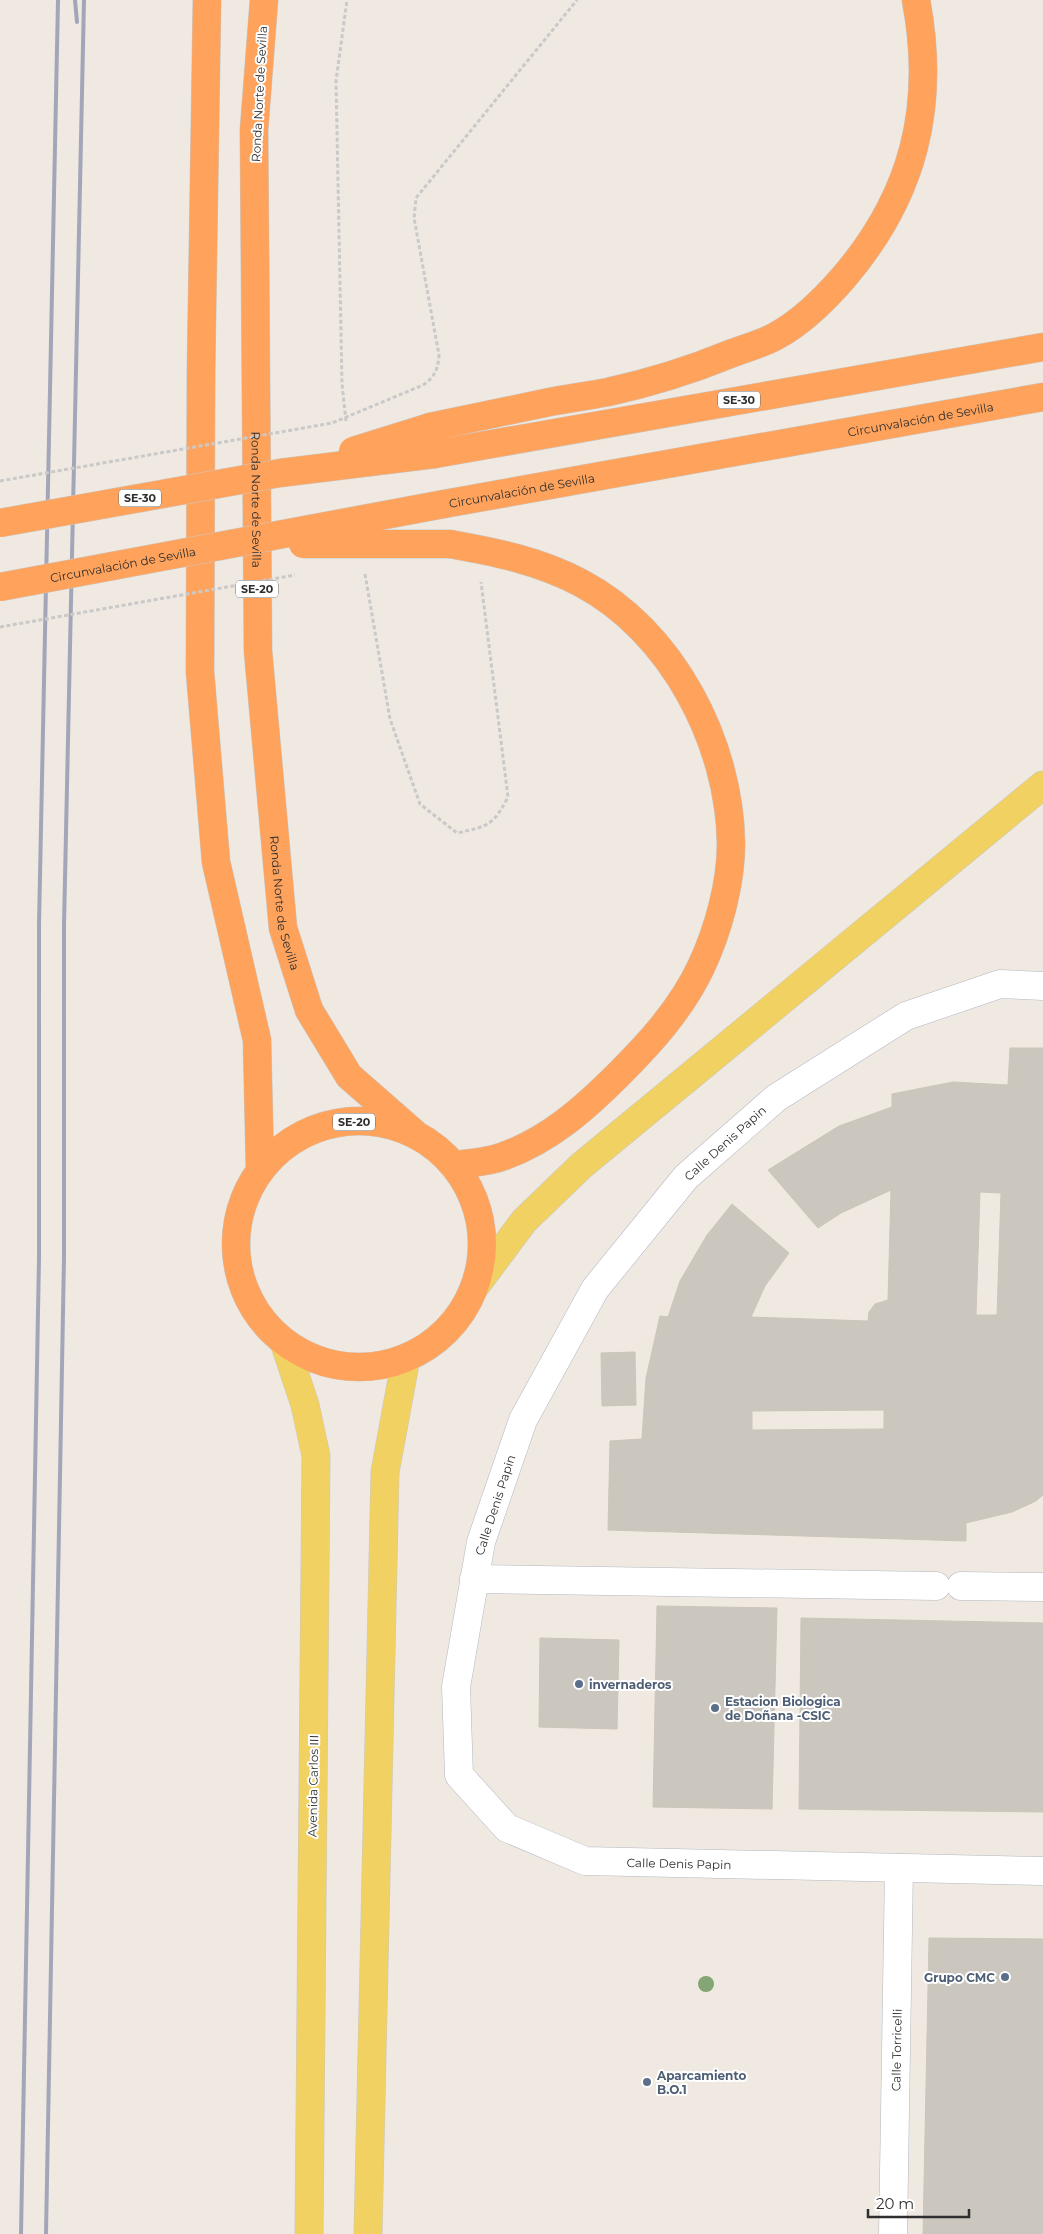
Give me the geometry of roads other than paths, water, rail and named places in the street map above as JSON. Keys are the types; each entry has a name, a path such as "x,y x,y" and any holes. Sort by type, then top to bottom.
{"highway":[{"name":"Ronda Norte de Sevilla","path":"207,0 201,373 200,672 216,862 257,1040 260,1170"},
{"name":"Ronda Norte de Sevilla","path":"264,0 254,130 258,651 283,928 309,1010 349,1076 414,1133 436,1146 455,1165 476,1201 483,1242 477,1284 461,1315 437,1340 406,1358 365,1368 322,1362 284,1342 257,1314 240,1280 235,1242 242,1204 260,1170 291,1140 330,1123 372,1121 414,1133"},
{"path":"280,472 430,428 608,392 668,376 776,336 807,315 833,290 880,230 897,196 910,161 920,122 924,86 923,49 916,0"},
{"name":"SE-30","path":"0,523 280,472 435,454 1043,347"},
{"name":"Circunvalación de Sevilla","path":"0,587 444,504 1043,397"},
{"path":"227,546 450,544 504,554 549,569 582,584 630,619 649,638 687,689 714,746 722,770 731,845 727,881 718,920 701,967 671,1019 591,1102 547,1136 503,1157 455,1165"}],"main road":[{"path":"477,1284 524,1221 581,1166 1043,785"},
{"name":"Avenida Carlos III","path":"284,1342 305,1405 316,1456 309,2234"},
{"path":"368,2234 385,1472 406,1358"}],"street":[{"path":"1019,804 1043,791"},
{"name":"Calle Denis Papin","path":"1043,986 1000,984 906,1016 776,1098 686,1177 595,1289 523,1420 481,1542 456,1687 459,1775 507,1828 585,1860 1043,1871"},
{"path":"474,1579 1043,1587"},
{"name":"Calle Torricelli","path":"893,2234 899,1868"}],"railway":[{"path":"21,2234 39,1258 39,925 58,0"},
{"path":"75,0 77,22"},
{"path":"46,2234 64,1258 64,925 84,0"}],"place":[{"name":"invernaderos","path":"579,1684"},
{"name":"Estacion Biologica de Doñana -CSIC","path":"715,1708"},
{"name":"Grupo CMC","path":"1005,1977"},
{"name":"Aparcamiento B.O.1","path":"647,2082"}]}
